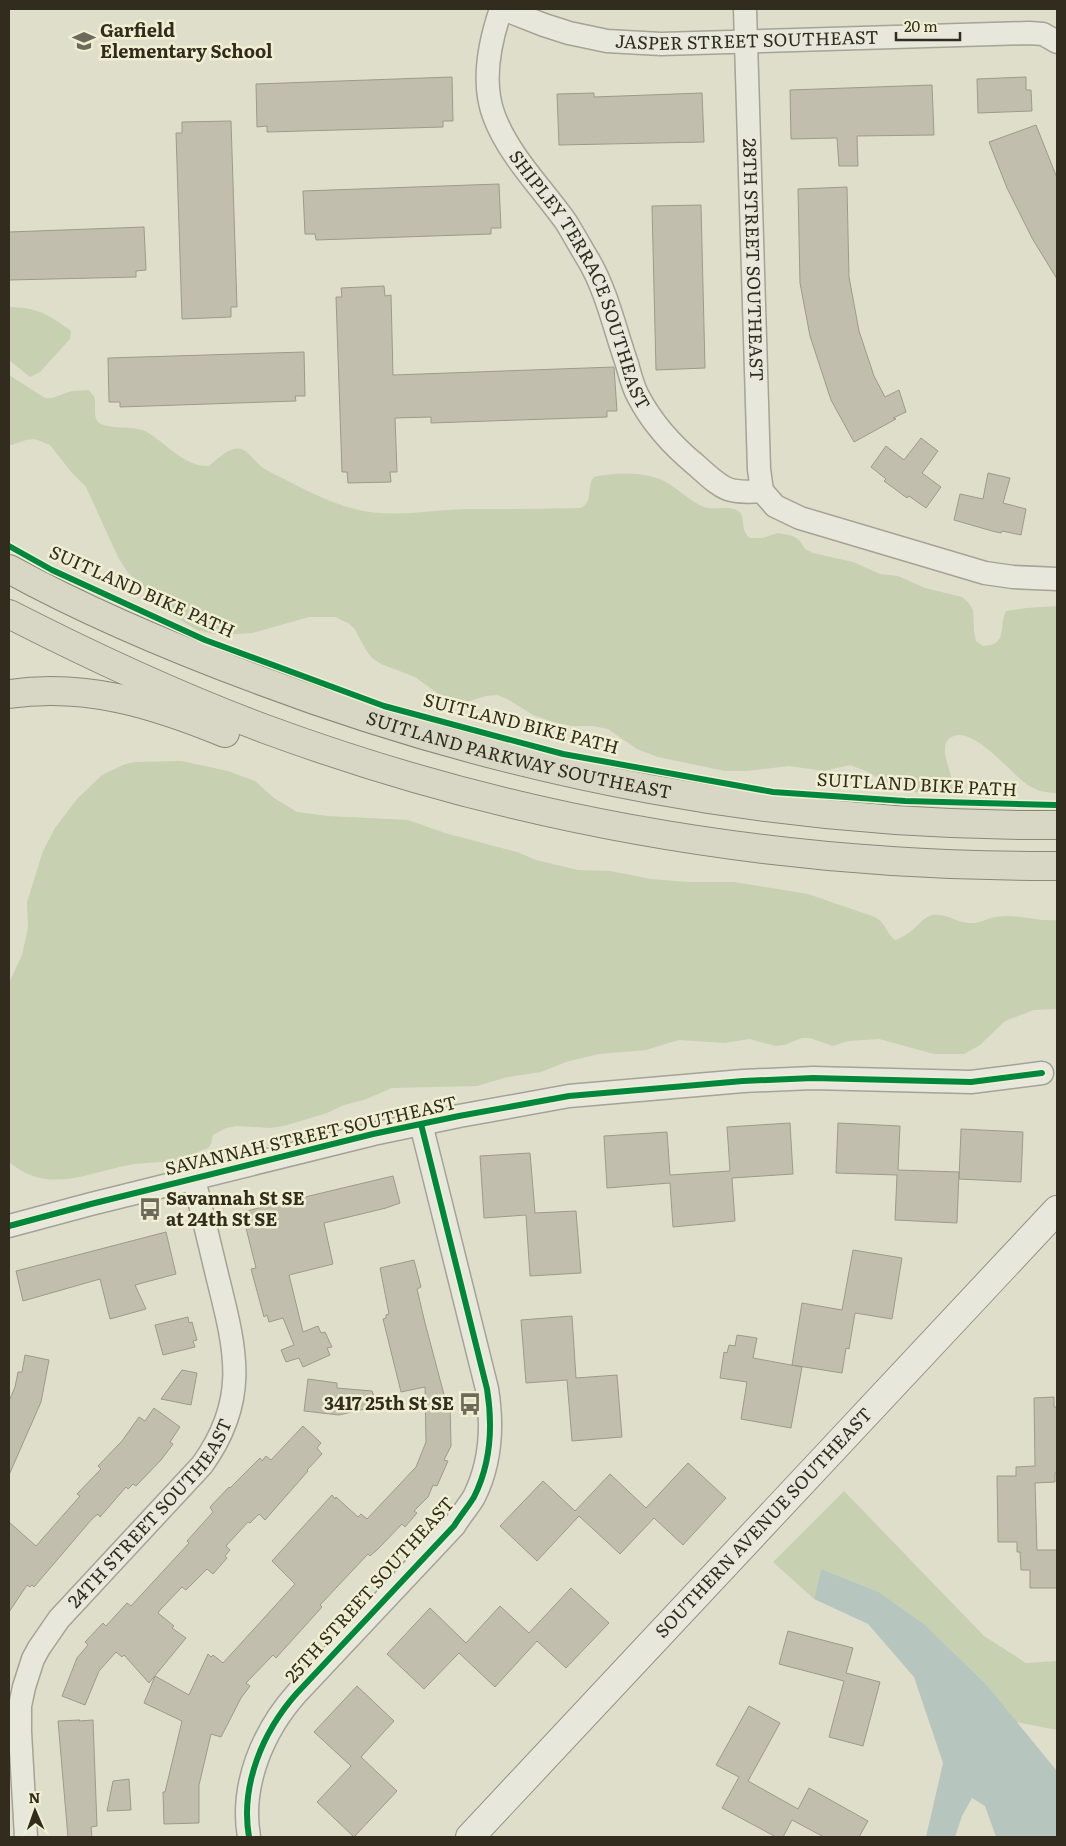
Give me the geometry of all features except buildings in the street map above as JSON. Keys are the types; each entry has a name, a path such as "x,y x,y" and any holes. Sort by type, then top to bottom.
{"highway":[{"name":"SUITLAND PARKWAY SOUTHEAST","path":"9,569 110,619 234,671 361,717 496,756 624,785 724,802 820,814 955,824 1057,825"},
{"path":"9,614 143,679 266,729 396,773 501,802 558,815 661,834 817,856 936,864 1057,866"},
{"path":"9,694 26,691 67,690 111,696 159,708 268,749 352,777 501,802"}],"main road":[{"name":"SOUTHERN AVENUE SOUTHEAST","path":"470,1837 1057,1210"}],"street":[{"name":"JASPER STREET SOUTHEAST","path":"502,9 544,25 607,41 661,44 1029,34 1043,34 1056,41"},
{"name":"SHIPLEY TERRACE SOUTHEAST","path":"502,9 494,31 489,55 488,90 494,115 509,146 567,223 596,274 637,395 651,418 677,449 714,481 729,491 768,498 800,518 829,528 985,573 1013,577 1057,578"},
{"name":"28TH STREET SOUTHEAST","path":"745,9 758,459 768,498"},
{"name":"SAVANNAH STREET SOUTHEAST","path":"9,1226 421,1124 570,1096 723,1082 813,1078 971,1082 1042,1073"},
{"name":"25TH STREET SOUTHEAST","path":"250,1837 248,1803 251,1782 263,1744 276,1719 297,1693 454,1526 474,1496 485,1463 491,1422 487,1389 421,1124"},
{"name":"24TH STREET SOUTHEAST","path":"26,1837 19,1714 24,1687 33,1659 43,1641 59,1620 202,1465 219,1439 230,1408 235,1377 233,1337 194,1179"}],"green space":[{"path":"9,307 35,310 56,320 71,331 70,339 40,372 30,377 9,360"},
{"path":"9,375 45,398 52,398 72,391 89,390 95,399 95,414 99,423 145,431 191,462 209,466 229,451 234,449 245,450 260,466 268,471 324,498 359,510 399,513 465,509 580,508 585,505 589,498 591,481 594,477 612,474 642,475 661,480 703,506 735,509 741,514 745,531 750,538 762,538 778,533 789,535 795,537 805,549 813,553 853,562 880,574 898,576 925,588 962,597 973,610 976,641 983,646 991,645 1000,638 1006,611 1057,606 1057,793 1050,793 1031,787 980,743 969,737 959,735 950,738 945,745 953,789 942,794 901,791 866,771 850,765 824,771 789,766 746,771 725,771 658,757 637,749 608,729 593,726 572,726 553,722 533,715 497,695 486,696 460,704 451,703 415,677 381,664 372,658 354,628 335,617 309,617 252,633 222,635 197,630 160,608 136,579 128,573 118,557 86,487 72,473 50,445 35,439 9,446"},
{"path":"181,761 228,771 255,781 274,798 297,812 328,816 408,820 445,833 517,852 536,860 578,870 610,871 651,879 687,882 734,882 808,894 875,917 882,922 895,940 901,938 929,916 933,915 943,915 970,923 1004,916 1057,920 1057,1009 1034,1010 1005,1021 980,1045 964,1054 934,1054 879,1039 848,1041 833,1046 810,1038 802,1038 784,1045 775,1046 750,1039 724,1043 679,1040 646,1050 599,1054 566,1062 541,1072 508,1077 477,1086 392,1088 364,1100 284,1126 270,1128 237,1126 226,1128 213,1135 208,1148 179,1159 129,1165 68,1179 38,1178 24,1172 9,1162 9,983 22,955 28,928 27,902 43,851 55,828 77,799 102,775 134,762"},
{"path":"844,1491 984,1636 1026,1663 1057,1661 1057,1730 1016,1722 985,1683 924,1624 879,1592 821,1569 814,1599 773,1562"}],"shaded area":[{"path":"821,1569 879,1592 924,1624 985,1683 1057,1771 1057,1835 1054,1837 996,1837 985,1806 972,1798 962,1816 955,1837 926,1837 943,1763 914,1677 868,1624 814,1599"}],"cycle path":[{"name":"SUITLAND BIKE PATH","path":"9,546 52,570 205,640 384,706 563,754 773,792 905,801 1057,805"},
{"path":"9,1226 373,1134 569,1096 743,1081 813,1078 971,1082 1042,1073"},
{"path":"249,1837 247,1817 251,1779 264,1742 274,1724 297,1693 454,1526 474,1497 484,1471 490,1430 487,1389 421,1124"}],"place":[{"name":"Garfield Elementary School","path":"84,41"},
{"name":"Savannah St SE at 24th St SE","path":"150,1209"},
{"name":"3417 25th St SE","path":"470,1404"}]}
